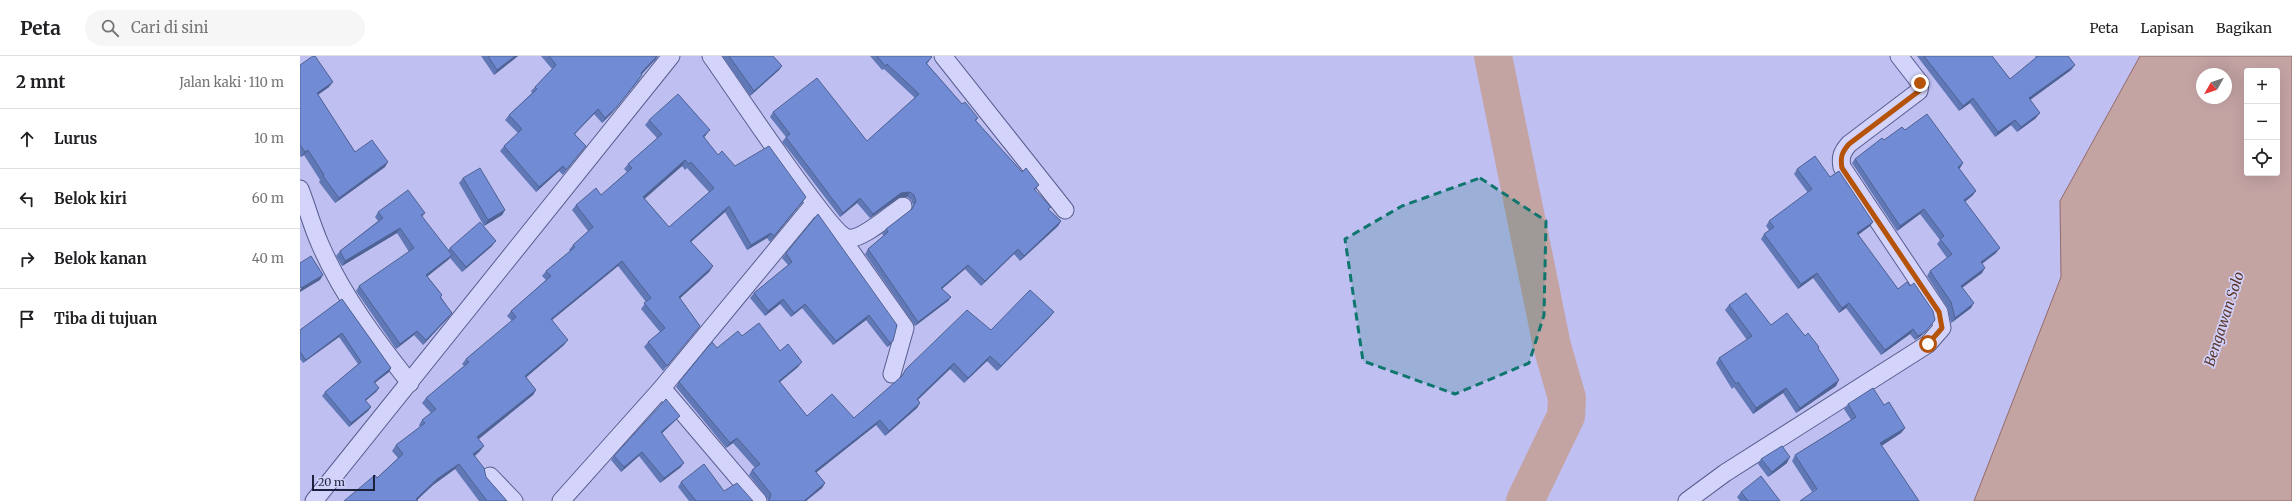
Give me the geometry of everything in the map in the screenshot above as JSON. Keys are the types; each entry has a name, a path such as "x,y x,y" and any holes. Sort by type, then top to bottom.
{"street":[{"path":"314,501 671,56"},
{"path":"711,56 814,204 838,233 905,328 892,374"},
{"path":"943,56 1065,210"},
{"path":"1688,501 1725,473 1928,344 1942,328 1939,312 1842,168 1841,159 1843,151 1849,144 1919,91 1920,83 1899,56"},
{"path":"300,189 320,244 330,263 370,331 410,383"},
{"path":"561,501 662,388 814,204"},
{"path":"838,233 849,238 860,236 902,206"},
{"path":"662,388 758,501"},
{"path":"490,476 514,501"}],"highlighted area":[{"path":"1480,178 1546,221 1544,315 1529,363 1455,394 1363,361 1345,239 1402,206"}],"water":[{"name":"Bengawan Solo","path":"2140,56 2292,56 2292,501 1974,501 2061,277 2060,201"}],"building":[{"path":"315,56 333,82 317,93 355,152 372,140 388,162 339,198 323,176 324,175 308,150 305,152 300,145 300,65"},
{"path":"488,56 515,56 497,70"},
{"path":"549,56 657,56 641,73 642,75 616,108 605,118 598,109 574,134 586,146 566,170 563,166 539,187 504,146 522,129 509,115 537,89 535,87 556,65"},
{"path":"729,56 773,56 782,66 754,91"},
{"path":"877,56 931,56 932,57 926,63 962,104 965,102 978,118 975,120 1022,172 1026,168 1039,185 1034,189 1051,207 1048,209 1061,221 1024,256 1018,249 985,281 968,265 941,288 951,297 918,322 868,249 888,232 886,229 912,209 916,201 914,195 910,192 901,193 873,214 860,198 843,213 786,137 790,134 773,112 817,78 867,141 919,94 887,64 885,66"},
{"path":"1924,56 1992,56 2010,79 2038,56 2068,56 2075,65 2029,98 2040,113 2021,127 2015,120 1998,132 1973,98 1963,106"},
{"path":"678,94 710,130 703,136 718,155 722,151 735,166 769,146 806,197 774,236 771,233 751,245 729,206 690,241 713,266 679,297 700,326 667,366 648,342 665,328 644,303 651,298 622,261 551,319 568,340 525,376 536,390 477,437 484,446 473,454 484,468 486,477 507,501 487,501 459,464 437,479 416,499 418,501 344,501 375,475 377,478 403,454 396,445 425,423 422,420 436,409 426,398 469,362 466,359 516,317 511,311 551,276 546,271 575,247 573,245 593,227 576,205 596,188 601,195 632,168 628,164 662,134 649,120","holes":["685,160 689,164 691,162 714,188 669,227 643,197"]},
{"path":"1927,114 1963,163 1958,167 1976,191 1964,200 2000,248 1981,262 1985,268 1961,286 1974,303 1955,318 1951,302 1930,271 1952,254 1940,239 1944,236 1924,209 1900,226 1855,159 1882,138 1884,140 1902,127 1905,130"},
{"path":"1815,156 1830,177 1839,171 1873,222 1857,233 1898,289 1907,282 1910,286 1914,283 1933,311 1935,320 1925,332 1918,336 1913,329 1885,350 1849,303 1842,308 1817,273 1801,284 1764,234 1774,227 1769,221 1812,189 1797,169"},
{"path":"480,168 505,210 488,220 463,178"},
{"path":"408,190 425,213 421,215 452,255 426,275 442,295 440,297 452,313 426,340 417,331 400,344 359,286 414,248 400,228 345,261 340,251 383,218 378,212"},
{"path":"818,214 897,325 893,341 890,343 869,315 836,341 805,304 794,313 783,299 768,311 754,293 792,262 786,253"},
{"path":"480,222 496,241 466,267 450,248"},
{"path":"311,256 323,275 301,288 300,263"},
{"path":"1030,290 1054,312 1001,366 990,356 968,378 954,363 917,399 920,403 889,431 880,420 815,471 825,483 804,501 769,501 771,494 752,470 760,464 737,438 730,443 679,382 712,342 717,348 738,331 742,336 759,323 780,351 788,344 802,362 779,381 807,416 832,394 854,418 902,376 906,369 967,310 991,330"},
{"path":"1746,293 1771,325 1787,313 1805,336 1808,333 1819,347 1818,348 1839,380 1800,408 1786,388 1756,408 1738,382 1736,384 1719,358 1752,336 1729,305"},
{"path":"342,299 391,368 374,382 379,388 365,400 371,407 351,423 325,392 361,362 342,333 306,360 300,352 300,330"},
{"path":"1873,388 1884,405 1889,402 1905,428 1880,443 1919,501 1800,501 1817,489 1795,455 1856,417 1848,404"},
{"path":"666,399 680,416 661,432 684,463 664,478 642,452 624,467 614,456"},
{"path":"1782,446 1790,457 1772,472 1761,459"},
{"path":"704,464 724,491 737,483 753,501 696,501 681,482"},
{"path":"1761,476 1780,501 1748,501 1741,492"}],"waterway":[{"path":"1493,56 1552,346 1567,398 1566,416 1525,501"}],"route":[{"path":"1920,83 1919,91 1849,144 1843,151 1841,159 1842,168 1939,312 1942,328 1928,344"}]}
